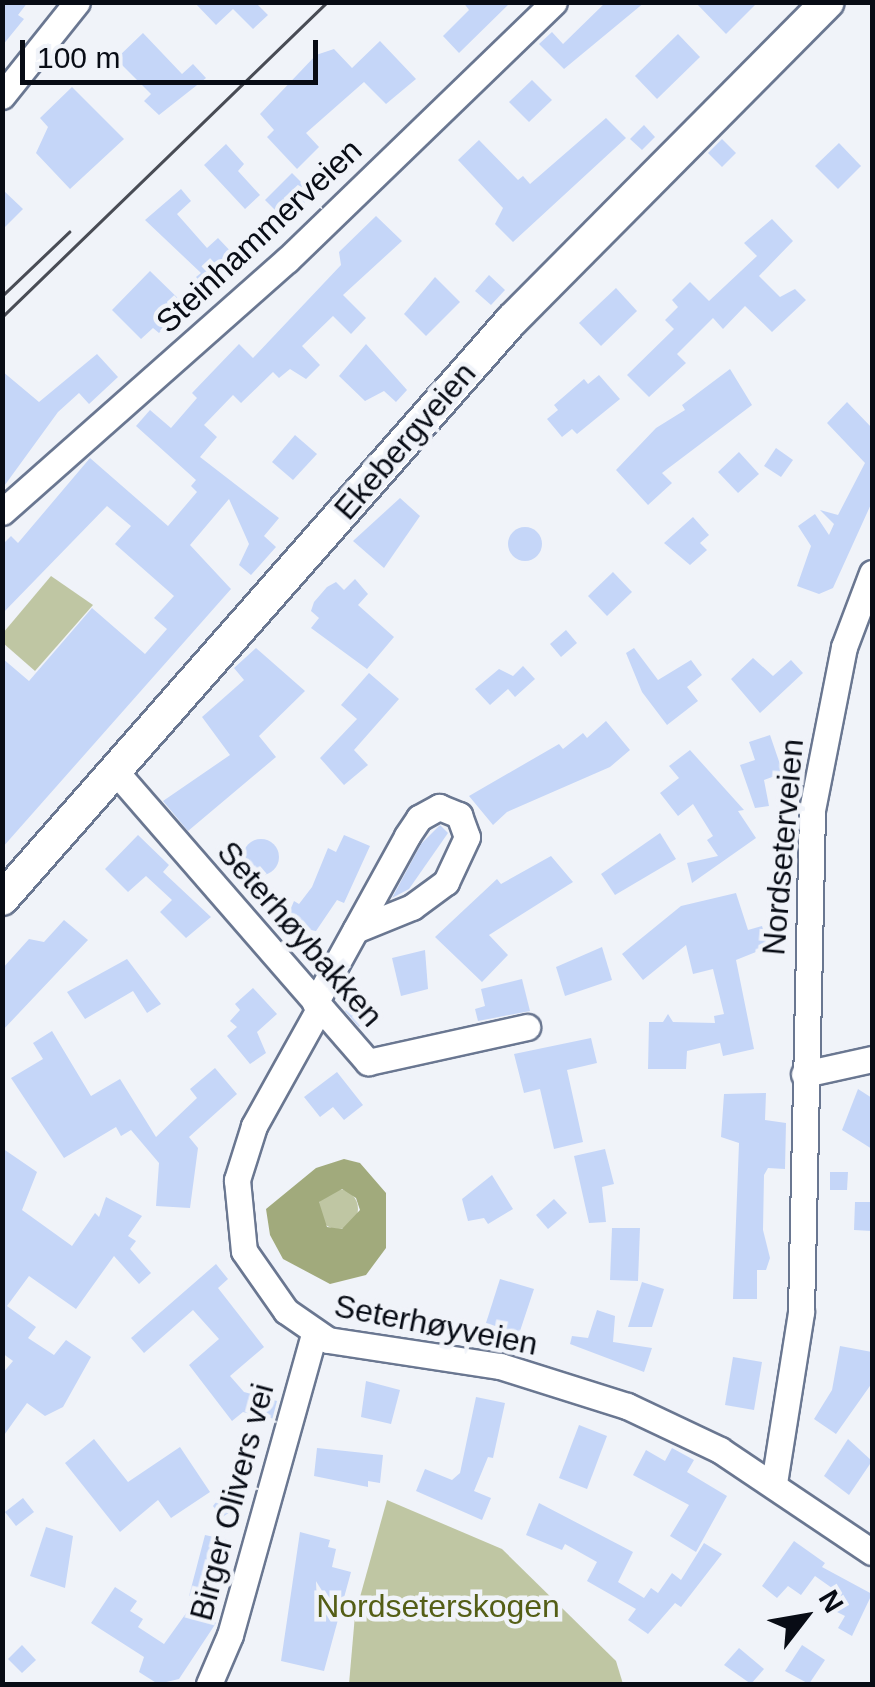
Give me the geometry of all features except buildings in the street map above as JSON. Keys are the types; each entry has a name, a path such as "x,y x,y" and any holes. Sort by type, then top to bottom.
{"main road":[{"name":"Ekebergveien","path":"2,899 537,293 828,2"}],"street":[{"path":"2,96 77,2"},
{"name":"Steinhammerveien","path":"2,512 296,252 554,2"},
{"name":"Nordseterveien","path":"774,1483 801,1312 807,868 816,780 844,647 872,573"},
{"name":"Seterhøybakken","path":"115,772 368,1062 528,1027"},
{"name":"Seterhøyveien","path":"355,930 412,908 446,882 464,846 466,826 449,809 428,811 400,850 355,930 254,1126 240,1161 236,1202 254,1272 314,1335 462,1358 562,1383 656,1419 774,1483 872,1552"},
{"path":"804,1074 872,1060"},
{"name":"Birger Olivers vei","path":"209,1684 230,1635 314,1335"}],"green space":[{"path":"51,576 93,605 35,671 3,643 3,633"},
{"path":"338,1189 352,1195 358,1209 352,1223 338,1229 324,1223 318,1209 324,1195"},
{"name":"Nordseterskogen","path":"387,1500 502,1549 616,1661 623,1684 349,1684 355,1615"}],"shaded area":[{"path":"344,1159 360,1163 386,1193 386,1248 366,1275 330,1284 283,1259 270,1235 266,1209 316,1168","holes":["342,1189 356,1198 360,1210 342,1229 327,1227 319,1202"]}],"tram line":[{"path":"2,317 327,2"},
{"path":"2,296 69,232"}]}
